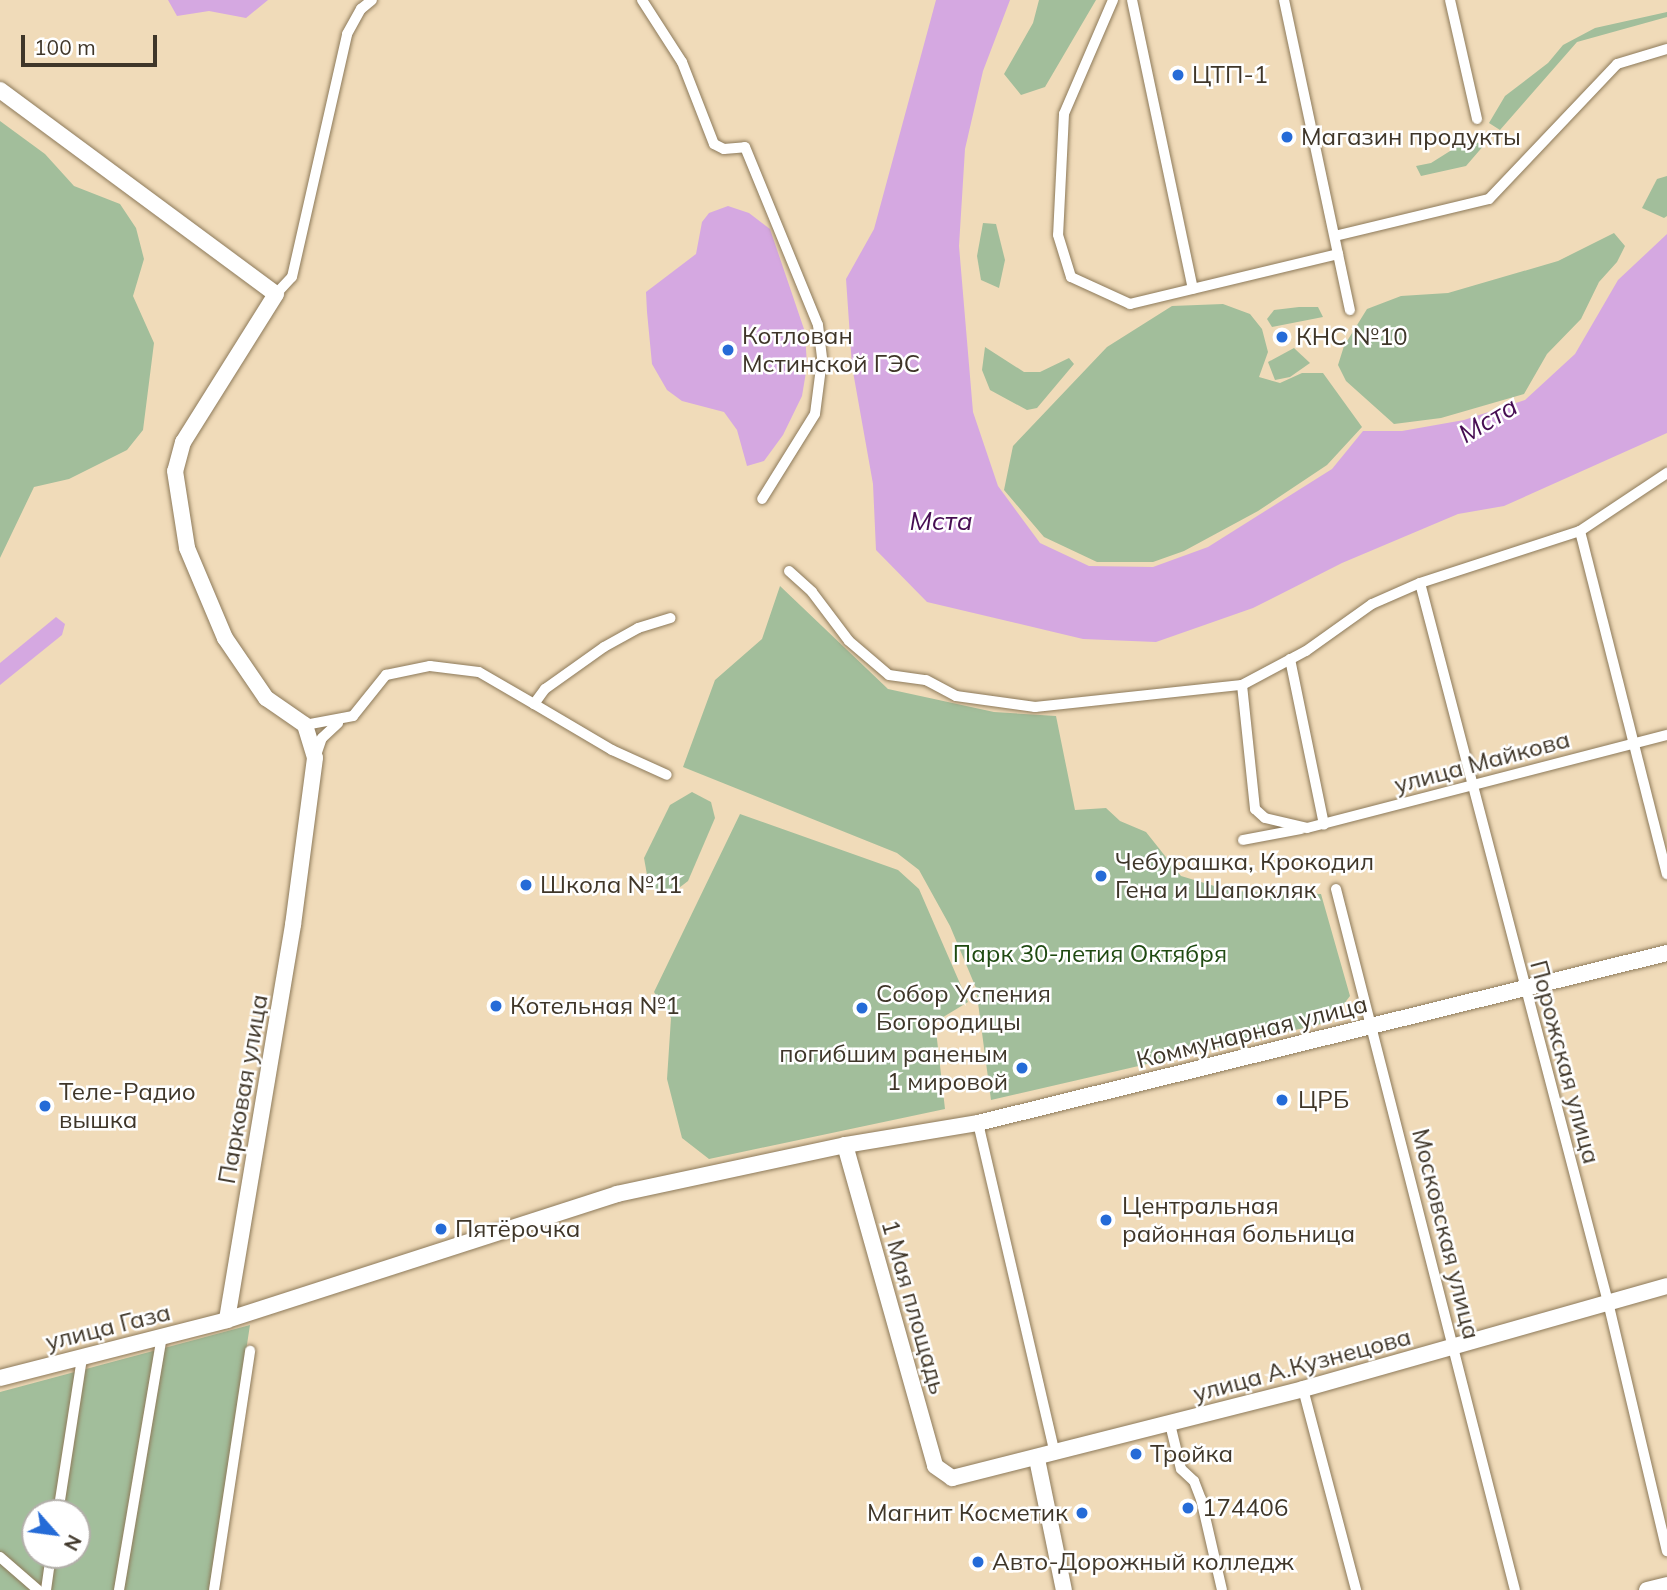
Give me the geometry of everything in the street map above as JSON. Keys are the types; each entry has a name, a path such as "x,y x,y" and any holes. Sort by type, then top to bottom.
{"main road":[{"path":"0,90 276,294 183,442 175,471 187,548 225,638 266,698 305,725"},
{"name":"Парковая улица","path":"227,1320 293,925 315,758 305,725"},
{"name":"Коммунарная улица","path":"845,1145 978,1123 1667,953"},
{"path":"227,1320 617,1194 845,1145"},
{"name":"1 Мая площадь","path":"845,1145 935,1466 947,1476"},
{"name":"улица А.Кузнецова","path":"947,1476 1037,1459 1303,1389 1667,1286"},
{"name":"улица Газа","path":"0,1378 227,1320"},
{"path":"1037,1459 1064,1590"},
{"path":"1647,1590 1667,1585"}],"street":[{"path":"276,294 292,277 347,34 361,9 372,0"},
{"path":"642,0 677,52 715,144 724,149 745,147 818,325 822,359 815,414 762,499"},
{"path":"1113,0 1064,114 1058,235 1071,277 1129,304 1338,254"},
{"path":"1132,0 1193,289"},
{"path":"1284,0 1350,310"},
{"path":"1450,0 1477,119"},
{"path":"1335,236 1489,199 1616,64 1667,49"},
{"path":"789,571 812,592 849,641 890,675 926,680 956,696 1035,707 1242,685 1290,659 1372,604 1420,583 1580,531 1667,473"},
{"path":"1580,531 1636,743 1667,874"},
{"name":"Порожская улица","path":"1420,583 1470,783 1608,1302 1667,1552"},
{"path":"534,704 545,689 604,647 638,628 671,618"},
{"path":"1290,659 1324,825"},
{"path":"315,758 322,738 342,719 359,710 386,676 430,666 479,672 612,750 667,775"},
{"name":"улица Майкова","path":"1242,685 1250,788 1255,809 1265,818 1307,828"},
{"path":"305,725 342,719"},
{"name":"улица Майкова","path":"1243,839 1324,825 1470,783 1667,735"},
{"name":"Московская улица","path":"1336,889 1515,1590"},
{"path":"978,1123 1055,1454"},
{"path":"119,1590 162,1337"},
{"path":"214,1590 250,1351"},
{"path":"60,1499 82,1358"},
{"path":"1303,1389 1356,1590"},
{"path":"1170,1424 1181,1469 1194,1480 1201,1499 1222,1590"},
{"path":"0,1557 38,1590"},
{"path":"46,1590 49,1569"}],"green space":[{"path":"1039,0 1096,0 1045,87 1021,95 1004,74 1033,23"},
{"path":"1667,12 1667,17 1577,42 1500,130 1489,123 1505,96 1548,63 1563,45 1595,28"},
{"path":"0,121 45,154 74,186 120,204 136,228 144,259 133,296 154,343 143,430 127,450 69,479 34,487 0,558"},
{"path":"1466,141 1485,144 1466,166 1421,176 1416,166 1431,163"},
{"path":"1667,176 1667,216 1664,218 1642,208 1657,179"},
{"path":"983,223 996,224 1005,260 999,288 981,280 977,256"},
{"path":"1614,233 1625,246 1617,262 1599,282 1581,319 1547,354 1524,394 1441,418 1394,424 1346,381 1338,365 1344,346 1367,309 1401,296 1448,293 1558,261"},
{"path":"1223,304 1250,314 1262,329 1268,352 1259,377 1280,383 1302,373 1323,373 1362,427 1327,465 1258,511 1184,551 1153,562 1097,562 1044,537 1004,490 1013,446 1107,347 1172,306"},
{"path":"1318,307 1323,317 1272,327 1267,319 1274,310"},
{"path":"985,347 1024,372 1040,372 1069,358 1074,364 1037,408 1027,410 990,390 982,370"},
{"path":"1294,348 1310,363 1290,377 1275,380 1268,362"},
{"name":"Парк 30-летия Октября","path":"780,586 888,689 994,712 1056,716 1075,810 1106,808 1120,821 1146,832 1181,876 1231,891 1321,894 1350,996 1330,1022 991,1100 976,988 950,926 919,870 897,853 683,767 715,680 762,639"},
{"path":"692,792 711,802 715,818 688,881 675,891 661,892 649,886 644,858 670,805"},
{"path":"740,814 898,870 919,889 968,1002 935,1022 945,1109 709,1159 682,1138 667,1079 671,1018 654,992"},
{"path":"250,1325 209,1590 0,1590 0,1392"}],"water":[{"path":"168,0 268,0 246,18 209,11 177,16"},
{"name":"Мста","path":"936,0 1010,0 983,71 965,149 959,246 973,412 998,486 1040,543 1089,566 1153,567 1208,547 1332,469 1363,431 1402,431 1464,420 1525,400 1575,354 1618,280 1667,234 1667,433 1504,506 1458,514 1342,563 1253,608 1156,642 1083,639 927,602 876,550 873,484 852,366 846,279 874,229"},
{"name":"Котлован Мстинской ГЭС","path":"728,206 749,213 770,229 805,332 807,366 802,396 783,435 764,461 747,466 737,430 724,412 682,401 667,390 652,364 647,312 646,292 696,254 702,222 709,213"},
{"path":"56,617 65,624 62,635 0,685 0,663"}],"place":[{"name":"ЦТП-1","path":"1178,75"},
{"name":"Магазин продукты","path":"1287,137"},
{"name":"КНС №10","path":"1282,337"},
{"name":"Котлован Мстинской ГЭС","path":"728,350"},
{"name":"Чебурашка, Крокодил Гена и Шапокляк","path":"1101,876"},
{"name":"Школа №11","path":"526,885"},
{"name":"Котельная №1","path":"496,1006"},
{"name":"Собор Успения Богородицы","path":"862,1008"},
{"name":"погибшим раненым 1 мировой","path":"1022,1068"},
{"name":"ЦРБ","path":"1282,1100"},
{"name":"Теле-Радио вышка","path":"45,1106"},
{"name":"Центральная районная больница","path":"1106,1220"},
{"name":"Пятёрочка","path":"441,1229"},
{"name":"Тройка","path":"1136,1454"},
{"name":"174406","path":"1188,1508"},
{"name":"Магнит Косметик","path":"1082,1513"},
{"name":"Авто-Дорожный колледж","path":"978,1562"}]}
